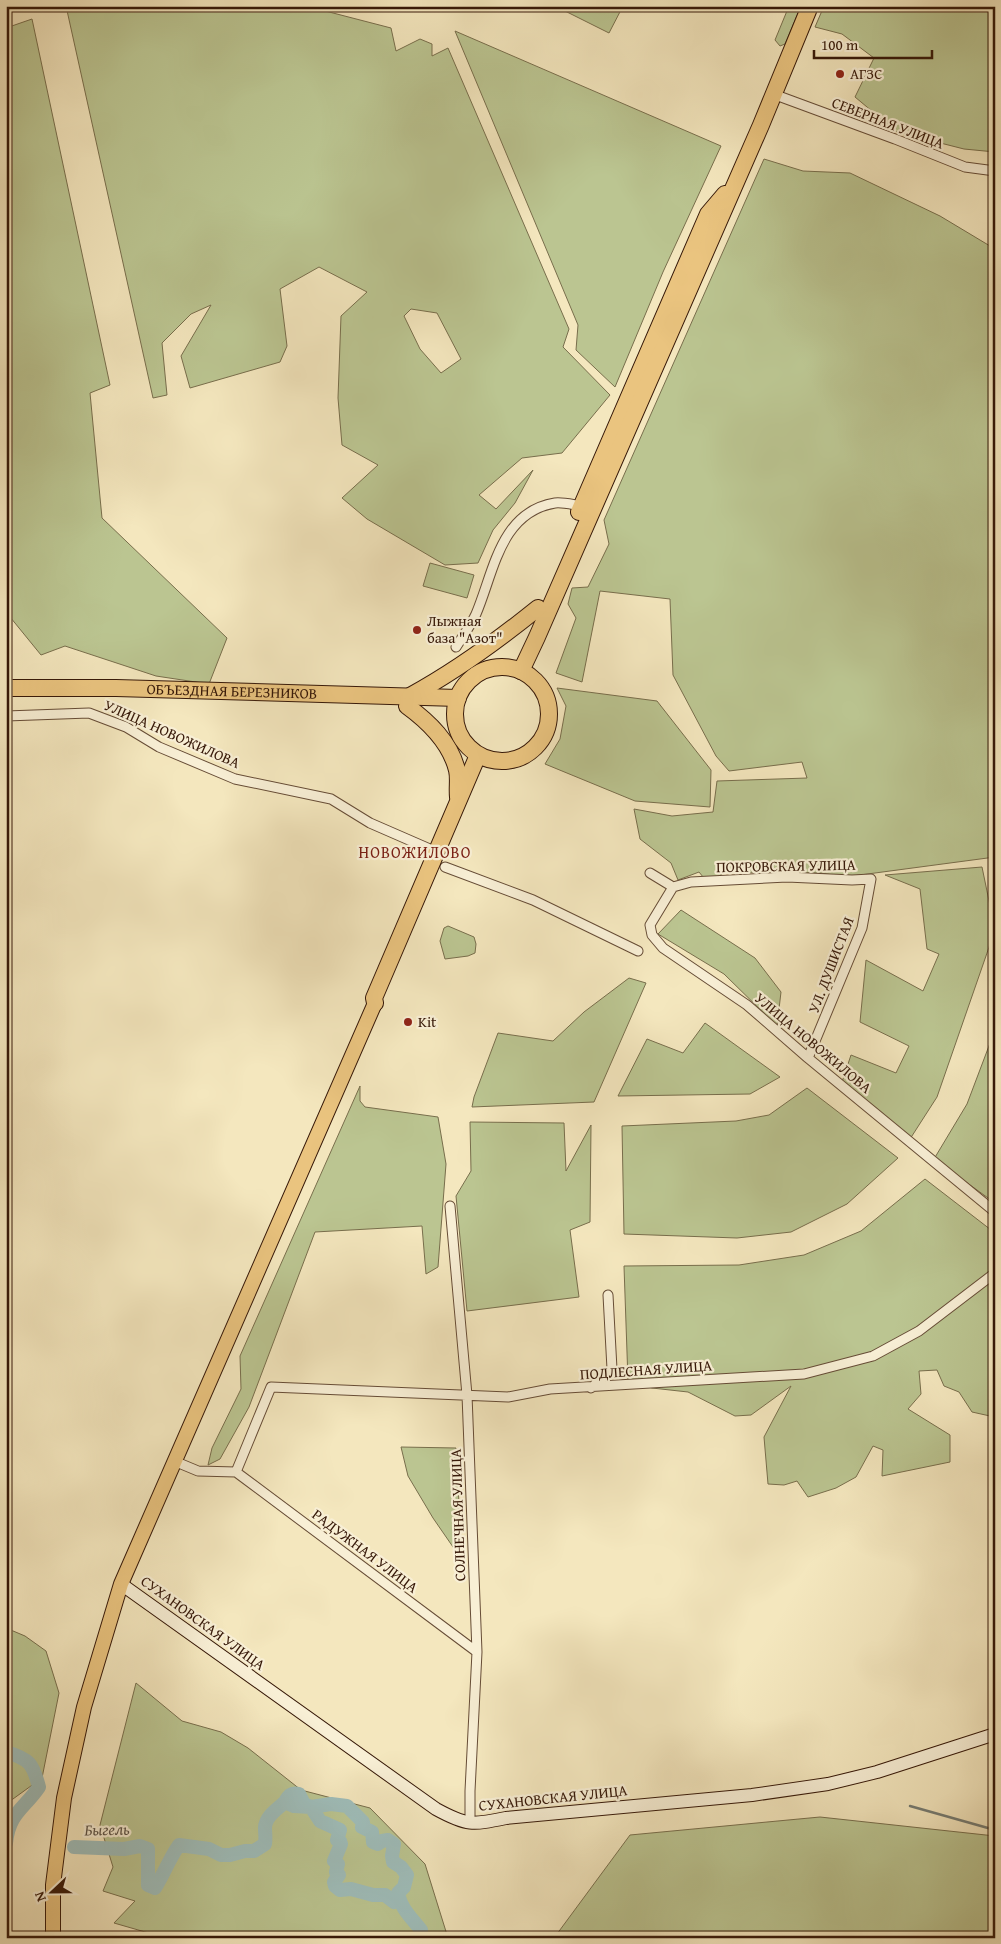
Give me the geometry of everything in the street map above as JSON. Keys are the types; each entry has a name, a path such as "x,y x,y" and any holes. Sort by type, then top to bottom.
{"highway":[{"path":"516,670 537,637 736,181 810,6"},
{"path":"516,670 538,608 708,214 736,181"},
{"path":"458,802 457,770 445,742 408,701 495,643 538,608"},
{"path":"496,668 516,670 537,684 545,698 548,713 543,735 534,748 514,759 499,761 481,756 471,750 461,738 456,723 456,703 469,681 481,672 496,668"},
{"name":"ОБЪЕЗДНАЯ БЕРЕЗНИКОВ","path":"6,688 116,688 456,703"},
{"name":"ОБЪЕЗДНАЯ БЕРЕЗНИКОВ","path":"6,696 131,694 184,697 220,696 408,701"},
{"path":"376,1003 374,998 458,802 481,756"},
{"path":"376,1003 481,756"}],"main road":[{"path":"53,1938 54,1884 64,1798 84,1707 121,1584 376,1003"}],"street":[{"name":"СЕВЕРНАЯ УЛИЦА","path":"773,94 965,167 995,171"},
{"path":"456,647 476,615 500,549 508,533 521,518 537,509 556,503 582,506"},
{"name":"УЛИЦА НОВОЖИЛОВА","path":"6,716 89,713 126,727 159,747 235,779 331,799 370,823 432,850"},
{"path":"445,867 533,900 638,951"},
{"path":"650,873 674,887"},
{"name":"ПОКРОВСКАЯ УЛИЦА","path":"674,887 691,882 787,877 870,879"},
{"name":"УЛ. ДУШИСТАЯ","path":"808,1058 862,928 870,879"},
{"name":"УЛИЦА НОВОЖИЛОВА","path":"674,887 650,925 652,935 663,948 747,1005 808,1058 995,1212"},
{"name":"СОЛНЕЧНАЯ УЛИЦА","path":"450,1206 466,1395 477,1652 470,1824"},
{"name":"ПОДЛЕСНАЯ УЛИЦА","path":"236,1472 271,1387 508,1396 550,1389 804,1374 873,1356 919,1330 995,1273"},
{"path":"591,1388 612,1369 608,1295"},
{"path":"174,1461 198,1471 236,1472"},
{"name":"РАДУЖНАЯ УЛИЦА","path":"236,1472 477,1652"},
{"name":"СУХАНОВСКАЯ УЛИЦА","path":"121,1584 436,1810 458,1821 470,1824 516,1817 752,1795 828,1784 877,1772 995,1734"}],"green space":[{"path":"66,6 306,6 391,28 396,51 420,39 432,44 432,56 448,48 569,329 563,347 610,395 562,453 522,458 479,495 496,509 533,470 515,503 493,530 478,563 445,565 367,519 342,498 378,465 342,445 338,398 341,316 367,292 319,267 280,289 287,346 280,362 190,388 181,356 211,305 191,314 162,343 167,395 153,398","holes":["411,309 437,313 461,359 441,373 420,349 404,316"]},
{"path":"520,6 623,6 609,33 563,10"},
{"path":"789,6 801,6 785,44 780,46 775,40"},
{"path":"824,6 995,6 995,152 964,149 897,132 855,97 874,58 842,34 815,27"},
{"path":"32,19 110,385 90,393 102,518 227,638 209,684 156,676 65,646 41,655 6,612 6,28"},
{"path":"455,31 721,146 663,272 615,387 576,350 578,325"},
{"path":"764,159 803,171 850,173 940,216 995,249 995,857 845,877 821,873 725,872 708,883 699,872 678,880 671,863 640,839 634,809 672,816 713,812 717,781 807,778 802,762 729,771 716,756 673,675 670,599 600,591 582,682 556,673 576,618 568,604 572,588 588,587 609,544 604,520"},
{"path":"430,563 474,575 467,598 423,586"},
{"path":"557,688 657,701 711,770 710,807 635,801 545,764 560,739 566,706"},
{"path":"982,867 995,930 937,1097 910,1139 840,1088 851,1055 896,1073 909,1046 860,1022 866,960 923,991 939,954 927,949 920,889 885,875"},
{"path":"681,910 755,958 781,992 777,1026 724,974 658,934"},
{"path":"448,926 474,937 476,944 475,953 468,956 445,959 440,941 444,928"},
{"path":"629,978 646,983 594,1102 472,1107 498,1033 553,1041 584,1012"},
{"path":"705,1023 780,1077 750,1094 618,1096 647,1039 683,1053"},
{"path":"995,1030 995,1203 934,1159 967,1104"},
{"path":"360,1086 360,1101 365,1107 438,1117 446,1164 438,1267 426,1274 422,1226 315,1232 249,1407 220,1459 208,1465 212,1448 241,1389 240,1356"},
{"path":"807,1088 898,1158 847,1204 791,1232 737,1238 624,1234 622,1126 736,1121 769,1115"},
{"path":"470,1122 564,1123 566,1171 591,1125 590,1222 570,1230 579,1297 467,1311 456,1196 471,1171"},
{"path":"925,1179 995,1233 995,1413 990,1416 972,1412 959,1392 944,1386 937,1370 919,1371 921,1394 908,1409 950,1435 950,1462 882,1476 883,1450 873,1446 856,1477 836,1488 808,1497 797,1481 784,1485 768,1484 764,1437 791,1386 751,1415 735,1416 688,1392 652,1388 628,1381 624,1266 739,1265 804,1255 861,1231"},
{"path":"401,1447 456,1448 462,1560 433,1518 408,1476"},
{"path":"6,1628 25,1636 46,1651 59,1693 42,1778 6,1804"},
{"path":"136,1683 182,1721 221,1732 248,1748 301,1790 370,1808 425,1864 448,1938 166,1938 114,1923 135,1901 103,1891 113,1867 100,1825"},
{"path":"820,1817 995,1836 995,1938 554,1938 630,1835"}],"waterway":[{"name":"Быгель","path":"6,1752 20,1757 29,1764 35,1773 39,1787 14,1818 10,1825 6,1843"},
{"name":"Быгель","path":"285,1802 290,1795 299,1794 304,1804 311,1807 320,1821 340,1830 337,1840 341,1844 334,1861 338,1864 336,1872 339,1875 334,1882 335,1886 340,1890 351,1889 373,1895 385,1895 394,1902 399,1899"},
{"name":"Быгель","path":"74,1847 124,1849 140,1846 148,1849 148,1885 155,1888 179,1845 209,1849 221,1855 254,1851 265,1844 267,1820 285,1802 294,1806 311,1807 331,1804 347,1806 363,1822 362,1827 372,1832 373,1842 378,1844 388,1840 394,1844 393,1862 401,1867 407,1875 404,1887 398,1893 399,1899 407,1913 421,1930 420,1938"},
{"path":"910,1806 995,1830"}],"place":[{"name":"АГЗС","path":"840,74"},
{"name":"Лыжная база \"Азот\"","path":"417,630"},
{"name":"Kit","path":"408,1022"}],"district":[{"name":"НОВОЖИЛОВО","path":"415,852"}]}
